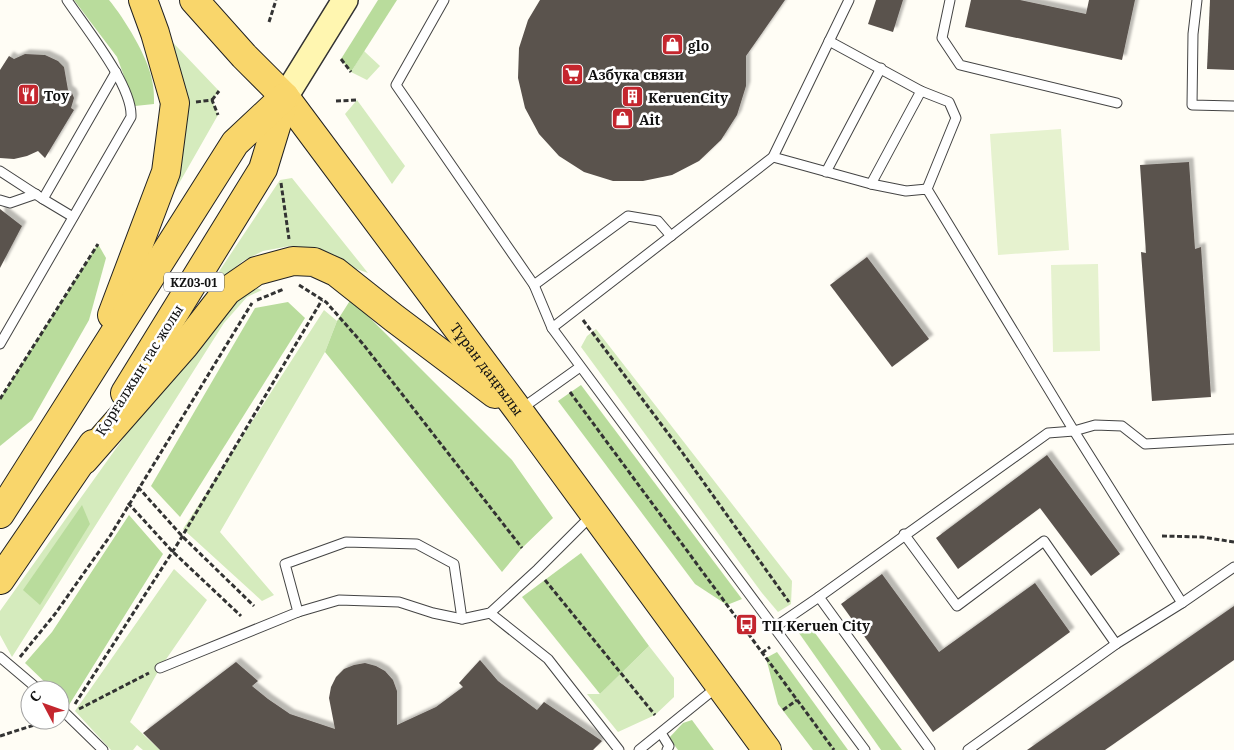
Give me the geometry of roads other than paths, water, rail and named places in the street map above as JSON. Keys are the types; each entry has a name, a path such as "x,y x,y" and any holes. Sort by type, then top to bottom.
{"main road":[{"path":"91,371 166,172 175,103 155,33 143,0"},
{"name":"Тұран даңғылы","path":"194,0 284,97 519,411 767,750"},
{"name":"Қорғалжын тас жолы","path":"0,514 235,143 284,97 345,0"},
{"name":"Қорғалжын тас жолы","path":"0,580 84,460 263,169 284,97"},
{"path":"84,460 185,345 227,291 256,271 293,261 314,262 336,272 394,318 519,411"}],"lane":[{"path":"0,344 130,118 130,107 116,72 67,0"},
{"path":"444,0 396,85 534,285 552,328 865,750"},
{"path":"552,328 773,157 849,0"},
{"path":"950,0 942,38 960,65 1117,103"},
{"path":"1197,0 1192,105 1234,106"},
{"path":"829,41 921,90 949,102 956,118 927,189"},
{"path":"826,172 881,68"},
{"path":"0,200 10,203 39,196 116,72"},
{"path":"871,184 921,90"},
{"path":"773,157 871,184 906,191 927,189"},
{"path":"0,171 73,217"},
{"path":"927,189 1074,431 1182,603"},
{"path":"534,285 628,216 658,221 671,236"},
{"path":"519,411 580,367"},
{"path":"775,627 1048,433 1074,431 1094,425 1122,426 1145,444 1234,439"},
{"path":"160,668 298,612 339,600 400,602 433,613 462,619 490,613 538,570 594,513"},
{"path":"904,534 957,606 1044,541 1116,644"},
{"path":"298,612 285,564 346,542 417,544 454,564 462,619"},
{"path":"968,750 1116,644 1182,603 1234,567"},
{"path":"819,597 930,750"},
{"path":"490,613 548,658 619,750"},
{"path":"5,662 27,680"},
{"path":"639,750 720,685"},
{"path":"70,717 103,750"},
{"path":"661,733 668,746 667,750"}],"place":[{"name":"glo","path":"672,45"},
{"name":"Азбука связи","path":"572,74"},
{"name":"Toy","path":"28,95"},
{"name":"KeruenCity","path":"632,97"},
{"name":"Ait","path":"623,119"},
{"name":"ТЦ Keruen City","path":"746,625"}]}
